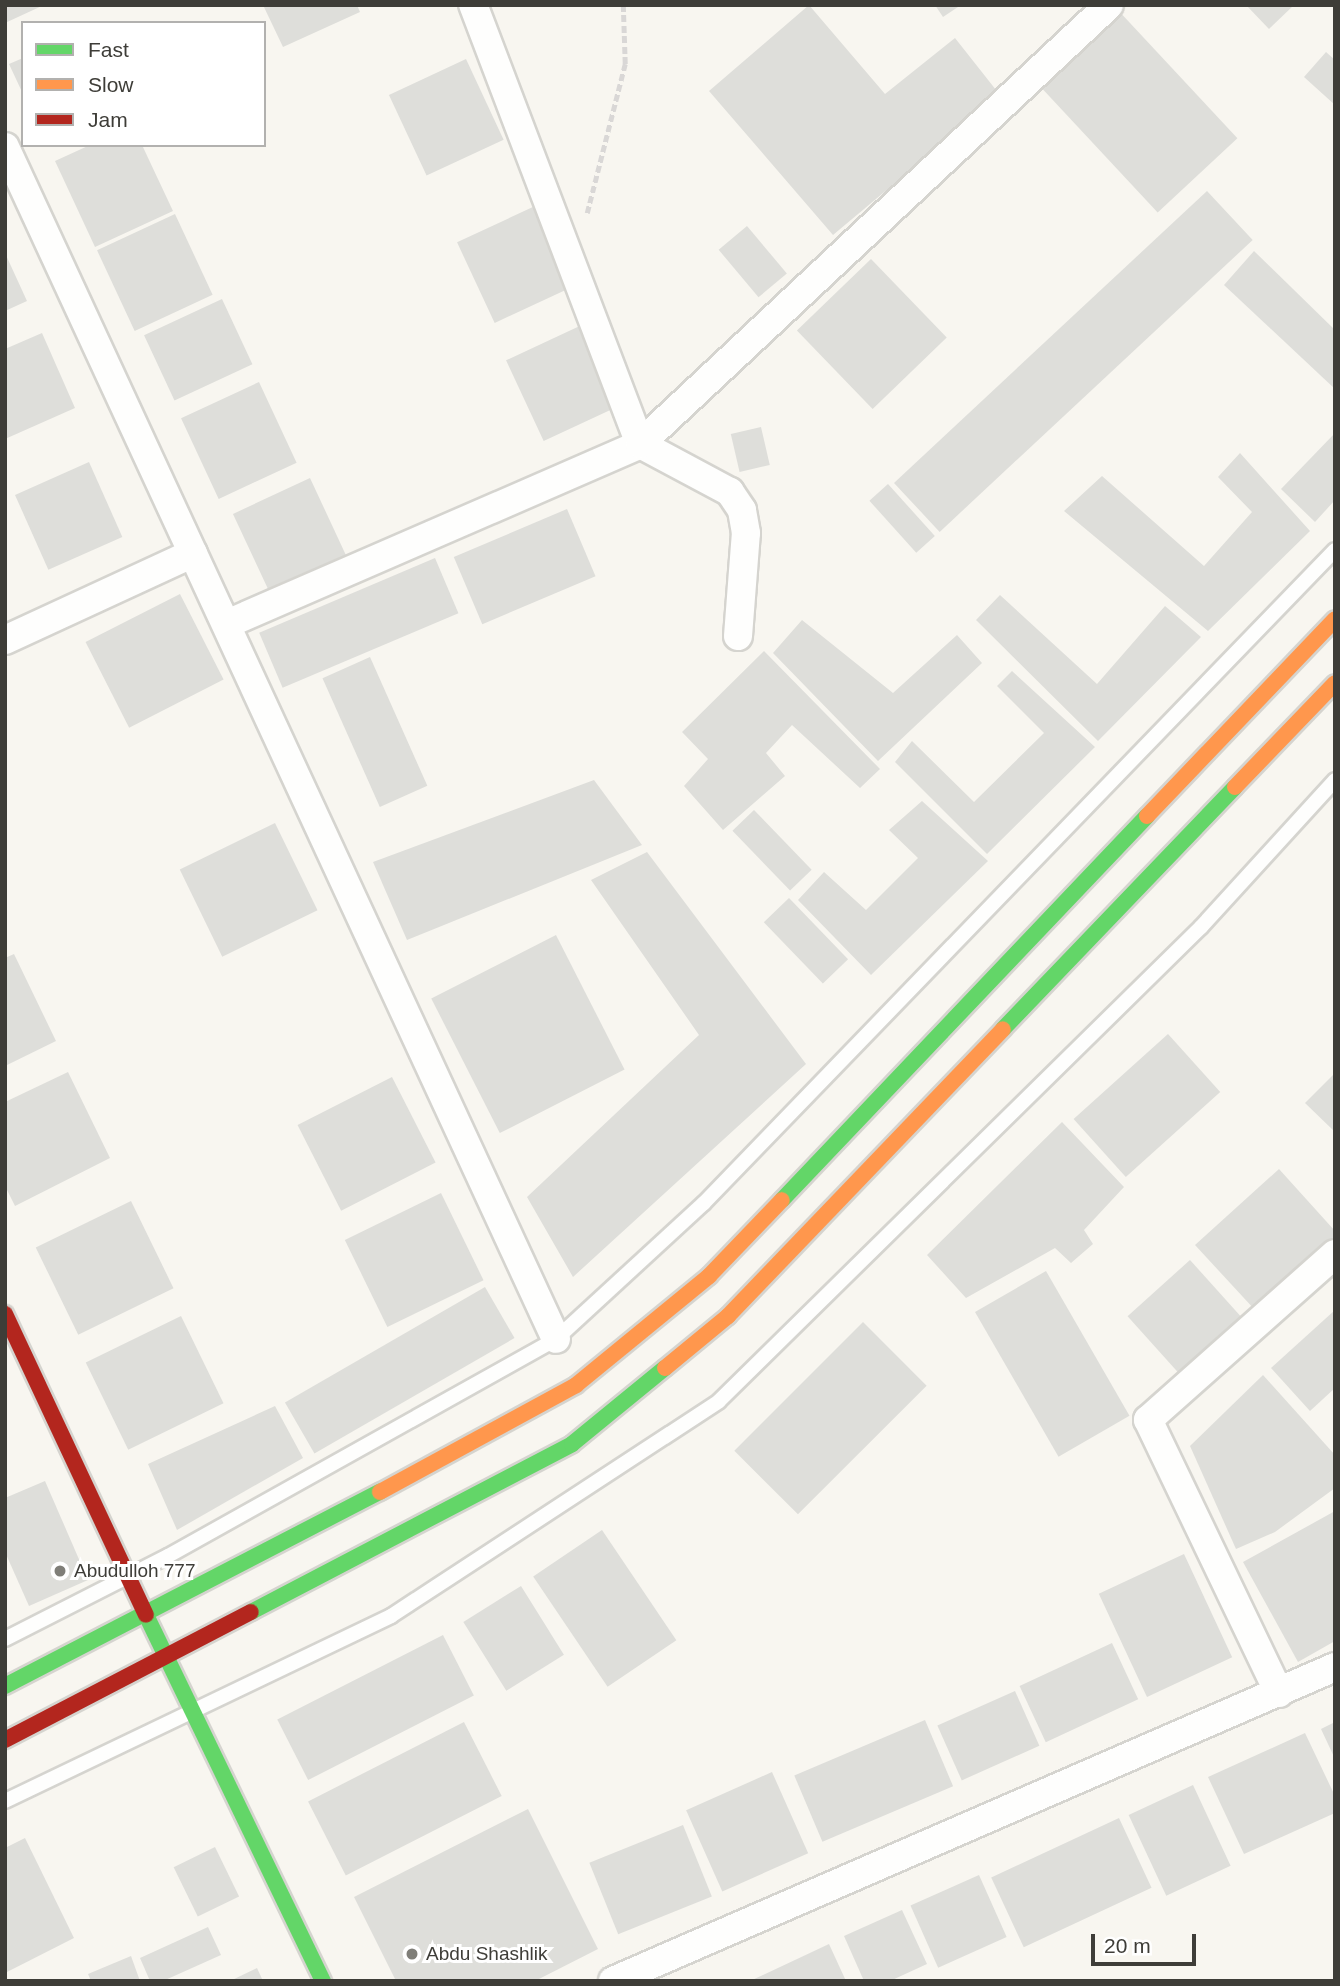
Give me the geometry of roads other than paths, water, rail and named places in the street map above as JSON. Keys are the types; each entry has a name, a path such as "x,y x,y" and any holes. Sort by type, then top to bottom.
{"main road":[{"path":"5,1686 495,1433 576,1385 709,1276 1335,620"},
{"path":"5,1740 572,1444 728,1315 1335,682"},
{"path":"5,1314 190,1709 323,1981"}],"street":[{"path":"473,5 640,444 730,492 742,510 746,533 738,636"},
{"path":"227,624 640,444 1109,5"},
{"path":"5,148 556,1339"},
{"path":"5,640 193,552"},
{"path":"1279,1693 1148,1420 1335,1254"},
{"path":"613,1981 1335,1667"}],"lane":[{"path":"5,1639 128,1578 511,1368 556,1339 703,1203 1335,550"},
{"path":"5,1801 190,1709 391,1616 719,1401 1201,927 1335,780"}],"place":[{"name":"Abudulloh 777","path":"60,1571"},
{"name":"Abdu Shashlik","path":"412,1954"}]}
